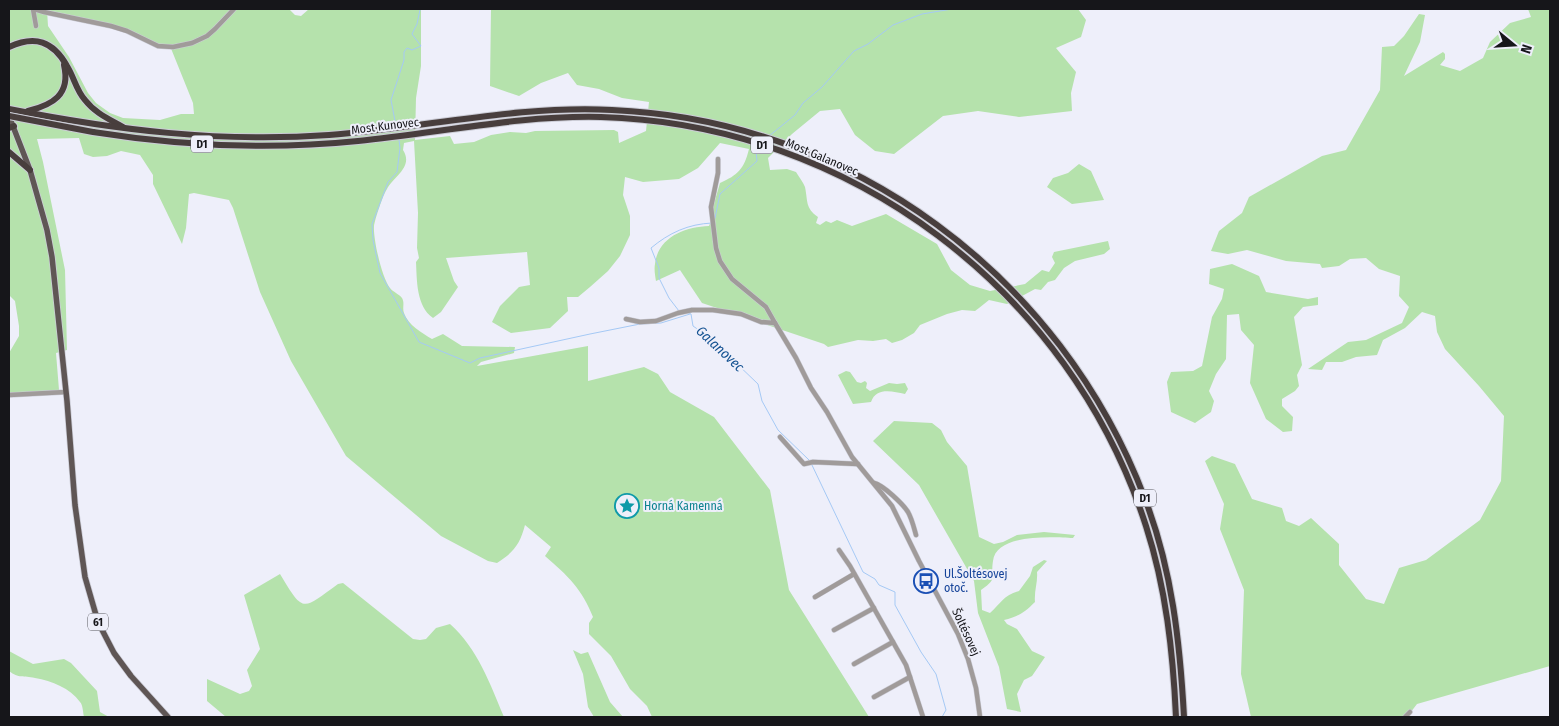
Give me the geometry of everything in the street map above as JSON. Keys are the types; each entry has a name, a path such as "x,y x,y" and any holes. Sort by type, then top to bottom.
{"highway":[{"path":"9,47 26,41 42,42 56,50 67,65 78,92 88,104 100,114 126,129"},
{"path":"24,112 46,106 58,96 64,86 64,62"},
{"name":"D1","path":"9,109 126,129"},
{"name":"Most Galanovec","path":"461,120 567,109 659,114 714,124 780,142 812,154 864,178 912,207 954,237 981,260 1030,308 1059,343 1099,403 1125,451 1146,501 1162,551 1173,602 1179,648 1184,717"},
{"name":"Most Kunovec","path":"9,116 93,132 152,140 210,145 263,146 311,145 385,138 514,121 570,117 656,121"},
{"name":"Most Kunovec","path":"126,129 217,137 310,137 359,133 461,120"},
{"name":"Most Galanovec","path":"656,121 760,144 811,162 862,186 908,213 955,248 999,287 1022,312 1067,368 1092,407 1117,454 1138,503 1154,554 1165,604 1173,658 1176,717"},
{"path":"9,152 30,170"}],"main road":[{"name":"61","path":"9,116 11,127 30,170 47,230 52,257 66,392 75,506 84,568 98,622 114,653 131,676 168,717"}],"street":[{"path":"36,26 33,9 111,26 158,46 173,47 192,43 207,36 234,9"},
{"path":"718,159 718,172 711,207 716,248 720,261 732,280 766,308 775,323"},
{"path":"626,319 640,322 656,321 692,310 712,310 741,314 761,322 775,323"},
{"name":"Šoltésovej","path":"775,323 852,457 892,506 958,634 968,659 976,688 980,717"},
{"path":"9,395 66,392"},
{"path":"780,437 804,464 811,462 858,464"},
{"name":"Šoltésovej","path":"872,483 886,490 908,512 916,535"},
{"path":"839,550 906,664 923,717"},
{"path":"815,597 854,574"},
{"path":"834,630 874,608"},
{"path":"854,664 893,642"},
{"path":"874,697 910,677"},
{"path":"1405,717 1410,712"}],"green space":[{"path":"9,9 289,9 295,15 301,16 309,9 421,9 421,66 416,98 415,140 450,136 454,144 474,142 491,135 510,132 614,130 618,132 619,143 646,131 649,102 622,98 599,89 577,85 568,73 541,83 519,96 490,86 491,9 1078,9 1086,20 1081,37 1056,48 1076,72 1071,93 1072,111 1019,117 978,111 943,116 894,154 875,151 855,135 840,109 820,111 792,134 768,158 770,170 787,169 796,172 805,187 809,207 818,217 816,223 820,225 826,221 831,223 837,220 852,226 886,214 937,244 951,270 970,285 990,291 1025,284 1042,270 1049,272 1055,263 1052,257 1054,252 1108,241 1110,249 1104,254 1075,261 1064,268 1055,280 1048,282 1041,290 1035,289 1007,304 989,300 975,311 962,310 947,314 920,325 914,333 892,343 886,339 873,341 858,340 828,347 824,344 702,303 680,270 656,281 655,264 661,247 667,240 682,231 709,226 714,213 713,207 720,183 736,174 745,162 749,149 720,143 698,168 679,179 643,182 625,177 623,195 630,216 630,235 620,256 608,271 578,297 567,297 568,311 550,328 511,333 492,322 500,306 519,287 530,285 527,252 446,258 458,287 441,312 433,318 427,313 420,300 417,277 416,262 419,258 417,248 418,213 414,141 404,143 403,150 406,162 383,196 377,213 374,232 384,276 390,288 402,298 403,311 406,317 428,337 432,339 443,334 462,346 515,347 514,353 481,362 477,366 588,346 588,381 644,367 658,374 670,392 714,417 770,490 789,590 869,717 652,717 647,706 630,689 611,656 589,634 589,623 593,617 589,607 574,584 545,556 551,547 525,525 521,537 508,555 497,563 488,561 441,536 346,456 291,361 260,292 229,200 194,193 189,194 186,228 182,244 153,184 153,175 140,155 121,151 107,156 93,157 84,154 79,138 37,139 65,270 67,350 56,353 59,390 9,393 9,353 19,336 19,326 15,301 9,295","holes":["47,10 105,24 158,45 170,46 193,103 194,114 181,114 160,120 123,118 110,113 96,103 48,26"]},
{"path":"1528,9 1550,9 1550,666 1417,704 1407,717 1251,717 1241,674 1244,590 1220,529 1224,504 1205,461 1212,456 1235,464 1252,499 1282,508 1286,521 1299,526 1311,518 1339,544 1339,565 1366,599 1384,604 1399,568 1426,560 1480,520 1501,481 1504,416 1445,349 1437,332 1435,316 1422,312 1405,328 1383,340 1377,355 1356,357 1342,362 1326,362 1322,370 1308,369 1348,342 1366,340 1402,323 1409,307 1399,296 1400,276 1379,269 1366,258 1350,259 1339,266 1322,268 1320,264 1286,261 1247,250 1228,254 1211,251 1219,231 1242,213 1249,197 1322,156 1346,150 1380,90 1382,47 1394,46 1404,36 1419,14 1425,15 1420,42 1404,76 1443,52 1445,59 1440,65 1460,71 1483,58 1490,42 1510,23 1531,17"},
{"path":"1079,164 1091,171 1104,200 1072,204 1047,187 1053,178 1068,173"},
{"path":"1232,264 1259,276 1266,292 1308,299 1318,297 1318,305 1303,307 1294,317 1302,365 1297,375 1299,386 1295,391 1282,399 1282,406 1293,417 1292,431 1283,432 1266,419 1250,383 1254,345 1241,330 1239,314 1227,315 1226,359 1216,374 1209,391 1214,401 1211,412 1195,423 1171,412 1167,382 1171,372 1193,371 1202,366 1212,317 1222,299 1224,289 1209,284 1210,269"},
{"path":"846,371 850,372 857,382 865,381 867,383 866,388 870,391 889,383 905,383 908,389 905,394 890,391 881,392 873,397 871,402 853,404 838,375"},
{"path":"894,421 932,423 941,430 947,442 967,466 979,537 994,544 1017,535 1044,532 1075,535 1073,538 1040,537 1014,541 1004,545 996,552 992,567 992,580 981,590 982,610 990,613 1006,597 1019,591 1030,576 1033,567 1044,560 1047,561 1037,572 1035,602 1021,614 1004,620 1007,624 1017,629 1032,651 1045,657 1032,676 1024,680 1017,694 1021,712 1007,709 999,667 978,613 974,581 919,485 873,441"},
{"path":"280,574 294,596 299,602 304,604 310,603 338,584 343,583 413,639 426,639 436,628 450,624 476,656 504,717 226,717 207,701 207,679 240,694 249,691 252,686 247,670 260,649 244,595"},
{"path":"573,650 581,654 588,652 610,702 623,717 594,717 588,707 583,674"},
{"path":"9,651 33,664 64,659 71,663 97,691 100,712 109,717 84,717 81,703 66,689 48,681 18,676 12,673 9,671"}],"waterway":[{"path":"396,126 391,100 404,60 404,52 407,48 412,50 421,46 412,34 417,24 419,9"},
{"name":"Galanovec","path":"769,136 795,115 803,103 822,87 854,51 868,44 893,25 922,14 952,9"},
{"path":"399,140 397,172 388,182 372,224 373,240 380,273 419,342 470,363 480,358 640,324 661,323 690,314"},
{"name":"Galanovec","path":"715,218 720,194 757,161 756,151 758,148"},
{"name":"Galanovec","path":"679,311 669,298 659,278 659,268 651,248 679,230 695,225 712,223"},
{"name":"Galanovec","path":"688,313 691,314 693,326 709,337 758,384 762,401 778,430 809,460"},
{"name":"Galanovec","path":"811,463 863,572 875,579 879,585 895,592 895,605 921,652 936,674 946,710 942,717"}],"place":[{"name":"Horná Kamenná","path":"627,506"},
{"name":"Ul.Šoltésovej otoč.","path":"926,581"}]}
